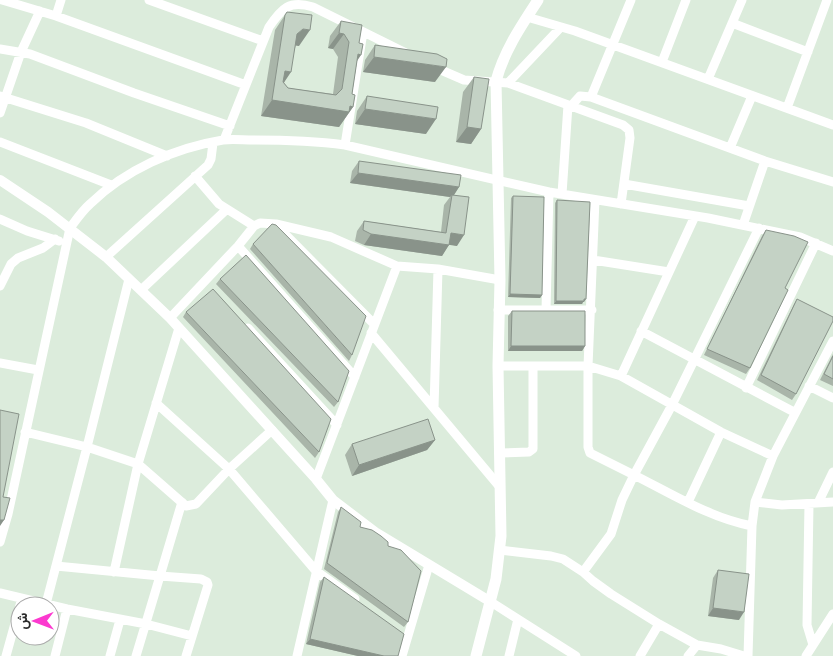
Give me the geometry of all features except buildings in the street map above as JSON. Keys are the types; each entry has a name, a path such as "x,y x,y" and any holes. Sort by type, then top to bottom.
{"main road":[{"path":"476,656 491,602 502,536 499,486 498,310 500,280 496,81 500,67 512,42 538,0"}],"street":[{"path":"2,0 56,16 246,85"},
{"path":"56,16 61,0"},
{"path":"149,0 263,41"},
{"path":"591,96 631,0"},
{"path":"662,62 686,0"},
{"path":"708,79 742,0"},
{"path":"787,108 827,0 833,3"},
{"path":"224,140 269,27 278,14 298,2 313,7 417,59 464,80 508,83 623,125 629,130 630,138 621,204"},
{"path":"0,113 3,96 40,11"},
{"path":"527,17 662,62 833,125"},
{"path":"732,23 808,52"},
{"path":"508,83 561,27"},
{"path":"345,145 363,32"},
{"path":"0,49 22,52 230,126"},
{"path":"3,96 86,123 166,156"},
{"path":"562,194 570,106 580,96 591,96 765,161 833,182"},
{"path":"730,148 752,96"},
{"path":"0,542 8,514 70,228 88,206 111,185 166,156 224,140 317,142 345,145 549,192 695,216 800,236 833,250"},
{"path":"0,142 111,185"},
{"path":"106,257 208,165 212,158 213,142"},
{"path":"743,225 765,161"},
{"path":"195,176 220,204 254,226"},
{"path":"0,180 70,228 106,257 141,290 170,318 333,500 375,532 576,656"},
{"path":"624,184 750,206"},
{"path":"546,310 549,192"},
{"path":"595,200 592,310 588,366 588,447 594,455 688,502 736,523 752,526"},
{"path":"141,290 227,209"},
{"path":"620,376 695,216"},
{"path":"0,219 27,231 67,243"},
{"path":"170,318 238,246 254,226 260,223 276,224 331,236 396,266 438,269 500,280"},
{"path":"276,224 372,329 499,486"},
{"path":"584,572 612,534 622,500 634,475 672,405 759,228"},
{"path":"0,286 11,264 18,258 43,248 55,239"},
{"path":"746,388 796,298 816,243"},
{"path":"238,246 355,377"},
{"path":"593,260 669,272"},
{"path":"316,479 396,266"},
{"path":"434,408 438,269"},
{"path":"48,596 129,279"},
{"path":"204,281 211,288"},
{"path":"498,310 592,310"},
{"path":"244,324 337,425"},
{"path":"114,572 138,464 179,328"},
{"path":"641,331 794,412"},
{"path":"500,550 563,559 584,572 611,594 697,645 746,656 752,526 755,502 773,456 794,412 833,341"},
{"path":"0,363 38,370"},
{"path":"498,366 588,366 620,376 721,432 773,456"},
{"path":"499,453 529,452 533,449 533,366"},
{"path":"809,386 833,398"},
{"path":"156,403 229,469 316,571 362,604"},
{"path":"25,432 87,447 138,464 186,506 196,504 229,469 272,430"},
{"path":"688,502 721,432"},
{"path":"813,645 807,625 813,504 833,472"},
{"path":"300,655 316,571 333,500"},
{"path":"136,656 182,502"},
{"path":"755,502 782,505 833,502"},
{"path":"402,656 403,634 429,565"},
{"path":"56,566 201,579 207,582 207,588 186,656"},
{"path":"60,607 146,624 192,636"},
{"path":"55,656 67,609"},
{"path":"806,656 833,614"},
{"path":"110,656 120,620"},
{"path":"509,656 518,620"},
{"path":"640,656 659,624"},
{"path":"6,656 10,642"},
{"path":"688,656 697,645"}]}
